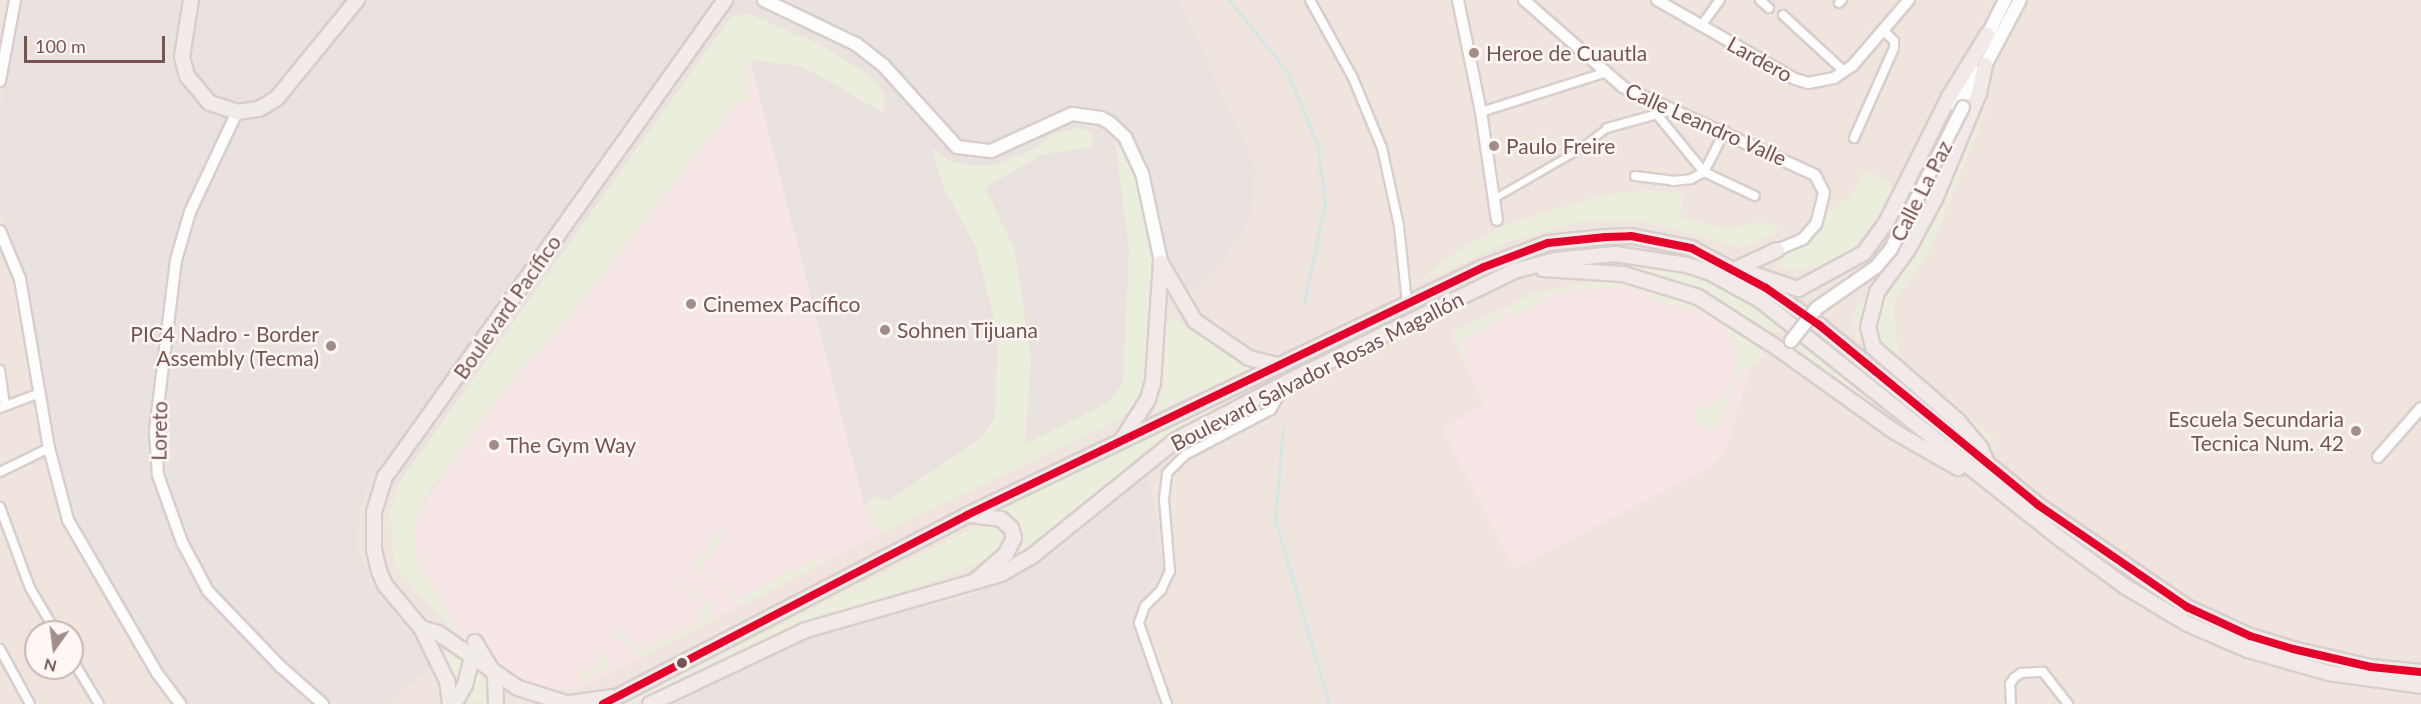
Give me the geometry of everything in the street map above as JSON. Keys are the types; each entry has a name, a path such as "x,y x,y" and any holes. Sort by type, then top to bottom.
{"highway":[{"path":"1738,270 1773,278 1798,289 1864,254 1887,221 1948,97 1987,35"},
{"path":"1985,65 1974,106 1935,199 1901,261 1877,292 1868,327 1873,347 1958,421 1980,447 1989,467"},
{"name":"Boulevard Salvador Rosas Magallón","path":"603,704 967,515 1407,303 1518,253 1576,239 1632,237 1656,240 1705,253 1738,270 1819,325 1989,467 2116,562 2217,622 2250,636 2339,660 2421,672"},
{"path":"1773,278 1767,268 1777,250"},
{"path":"1738,270 1777,250"},
{"name":"Boulevard Salvador Rosas Magallón","path":"650,704 806,630 970,585 1001,574 1031,557 1176,440 1514,271 1556,260 1615,254 1658,259 1711,273 1760,300 1997,489 2126,587 2220,640 2329,673 2421,686"},
{"path":"1161,262 1195,321 1249,358 1280,366"},
{"path":"1121,441 1148,399 1153,382 1161,262"},
{"path":"1514,271 1571,269 1623,274 1698,297 1785,345 1895,432 1997,489"},
{"path":"967,515 1001,519 1011,528 1014,538 1006,554 970,585"},
{"path":"565,704 618,696"}],"main road":[{"path":"190,0 182,57 187,76 210,104 237,112 259,109 277,98 357,0"},
{"name":"Boulevard Pacífico","path":"452,704 447,681 420,628 385,585 374,550 374,512 385,477 725,0"},
{"path":"764,0 856,44 883,65 949,141 964,150 979,152 1000,148 1072,114 1101,118 1110,123 1125,137 1142,173 1161,262"},
{"name":"Calle La Paz","path":"1785,345 1816,301 1868,265 1888,243 1959,105 1987,35 2005,0"},
{"name":"Calle La Paz","path":"1959,105 1985,65 2020,0"},
{"name":"Boulevard Pacífico","path":"420,628 438,633 495,675 518,688 565,704"},
{"path":"452,704 465,685 473,658"},
{"path":"495,675 496,704"}],"street":[{"path":"0,81 4,31 15,0"},
{"path":"1310,0 1353,78 1382,148 1399,226 1407,303"},
{"path":"1458,0 1481,112 1497,220"},
{"name":"Calle Leandro Valle","path":"1524,0 1604,73 1623,87 1677,108 1806,169 1823,186 1821,213 1811,232 1777,250"},
{"name":"Lardero","path":"1658,0 1795,79 1821,81 1844,71 1909,0"},
{"path":"1701,26 1720,0"},
{"path":"1760,0 1770,8"},
{"path":"1783,15 1844,71"},
{"path":"1854,138 1890,56 1894,41 1883,30"},
{"path":"1481,112 1604,73"},
{"path":"1494,199 1577,151 1607,129 1628,120 1659,117 1677,108"},
{"name":"Loreto","path":"237,112 190,212 176,260 155,431 158,475 182,542 208,591 281,667 323,704"},
{"path":"1659,117 1704,172 1755,196"},
{"path":"1635,176 1684,182 1704,172 1725,131"},
{"path":"0,231 20,279 49,448 68,520 157,673 180,704"},
{"path":"0,370 3,407 40,393"},
{"path":"1167,704 1139,623 1140,613 1161,590 1170,571 1164,499 1167,473 1185,455 1271,410 1286,383"},
{"path":"2378,457 2421,408"},
{"path":"0,472 49,448"},
{"path":"0,507 30,588 49,620"},
{"path":"0,649 30,704"},
{"path":"2011,704 2010,684 2014,678 2021,673 2043,672 2068,704"},
{"path":"84,679 99,704"}],"shaded area":[{"path":"0,0 2421,0 2421,704 0,704"},
{"path":"21,0 1179,0 1256,169 1253,202 1243,233 1203,286 1147,318 1133,409 1089,435 880,534 865,507 746,44 421,503 373,473 360,509 359,550 372,584 435,665 386,704 187,704 163,675 68,513 25,276 0,211 0,105"},
{"path":"746,43 865,507 880,534 579,689 544,689 521,682 464,643 440,608 417,562 414,533 418,513"},
{"path":"1631,282 1720,316 1757,347 1725,451 1712,466 1514,569 1442,428 1484,405 1451,333 1524,298 1572,287"},
{"path":"1149,473 1164,570 1139,604 1133,626 1150,663 1161,704 669,704 784,647 866,619 961,600 1058,551"}],"green space":[{"path":"749,14 821,45 864,72 884,92 884,113 802,66 747,60 751,98 736,103 575,310 507,386 421,503 414,533 418,562 464,643 395,567 390,512 399,483 722,29 732,16"},
{"path":"1989,104 1928,255 1893,302 1899,362 1999,443 1970,436 1875,360 1856,336 1852,320 1857,305 1905,265 1952,167"},
{"path":"1078,128 1092,131 1091,148 1043,154 985,188 1015,250 1031,360 1025,444 1109,402 1123,383 1129,250 1115,140 1136,174 1153,252 1155,284 1146,389 1134,409 1111,424 880,534 865,507 875,496 888,501 980,439 995,418 998,335 976,247 943,186 932,148 950,161 969,166 994,166 1035,148 1054,134"},
{"path":"1865,170 1891,183 1893,190 1867,236 1846,254 1814,268 1791,271 1780,266 1776,257 1815,238 1830,211 1850,197"},
{"path":"1641,190 1683,193 1680,217 1726,229 1761,222 1784,229 1742,248 1645,222 1586,221 1512,240 1417,284 1443,261 1501,226 1600,196"},
{"path":"1611,258 1662,264 1708,278 1752,301 1786,332 1766,333 1719,301 1652,273 1610,263 1577,262"},
{"path":"1599,281 1676,295 1720,316 1766,355 1734,377 1719,427 1704,428 1692,414 1724,399 1740,353 1718,318 1652,299 1647,292 1626,288 1574,289 1540,297 1541,304 1511,316 1506,309 1535,292"},
{"path":"1497,310 1505,316 1461,341 1469,363 1466,365 1453,333"},
{"path":"1172,317 1252,368 1153,413 1164,386 1166,326"},
{"path":"1796,340 1808,347 1893,423 1794,351"},
{"path":"1288,374 1150,448 1074,515 1000,565 1016,550 1018,542 1012,518 1006,511 996,508"},
{"path":"985,522 995,524 1006,536 1006,543 997,556 921,586 806,620 634,704 623,704"},
{"path":"721,530 724,534 703,562 701,570 739,599 775,580 788,568 794,573 820,555 820,565 742,605 693,566"},
{"path":"662,568 710,604 712,620 642,657 612,632 614,629 642,651 702,621 699,612 705,605"},
{"path":"445,648 463,658 465,663 458,689 443,655"},
{"path":"596,650 607,658 611,668 578,682 585,667 591,672 601,659"},
{"path":"477,670 492,690 488,704 466,701 472,673"}],"waterway":[{"path":"1229,0 1287,71 1317,144 1325,202 1304,303"},
{"path":"1283,427 1275,520 1329,704"}],"transit line":[{"path":"603,704 967,515 1484,267 1548,243 1631,236 1691,248 1766,288 1819,325 2038,505 2187,607 2250,636 2293,649 2371,667 2421,672"}],"place":[{"name":"Heroe de Cuautla","path":"1474,53"},
{"name":"Paulo Freire","path":"1494,146"},
{"name":"Cinemex Pacífico","path":"691,304"},
{"name":"Sohnen Tijuana","path":"885,330"},
{"name":"PIC4 Nadro - Border Assembly (Tecma)","path":"331,346"},
{"name":"Escuela Secundaria Tecnica Num. 42","path":"2356,431"},
{"name":"The Gym Way","path":"494,445"}]}
